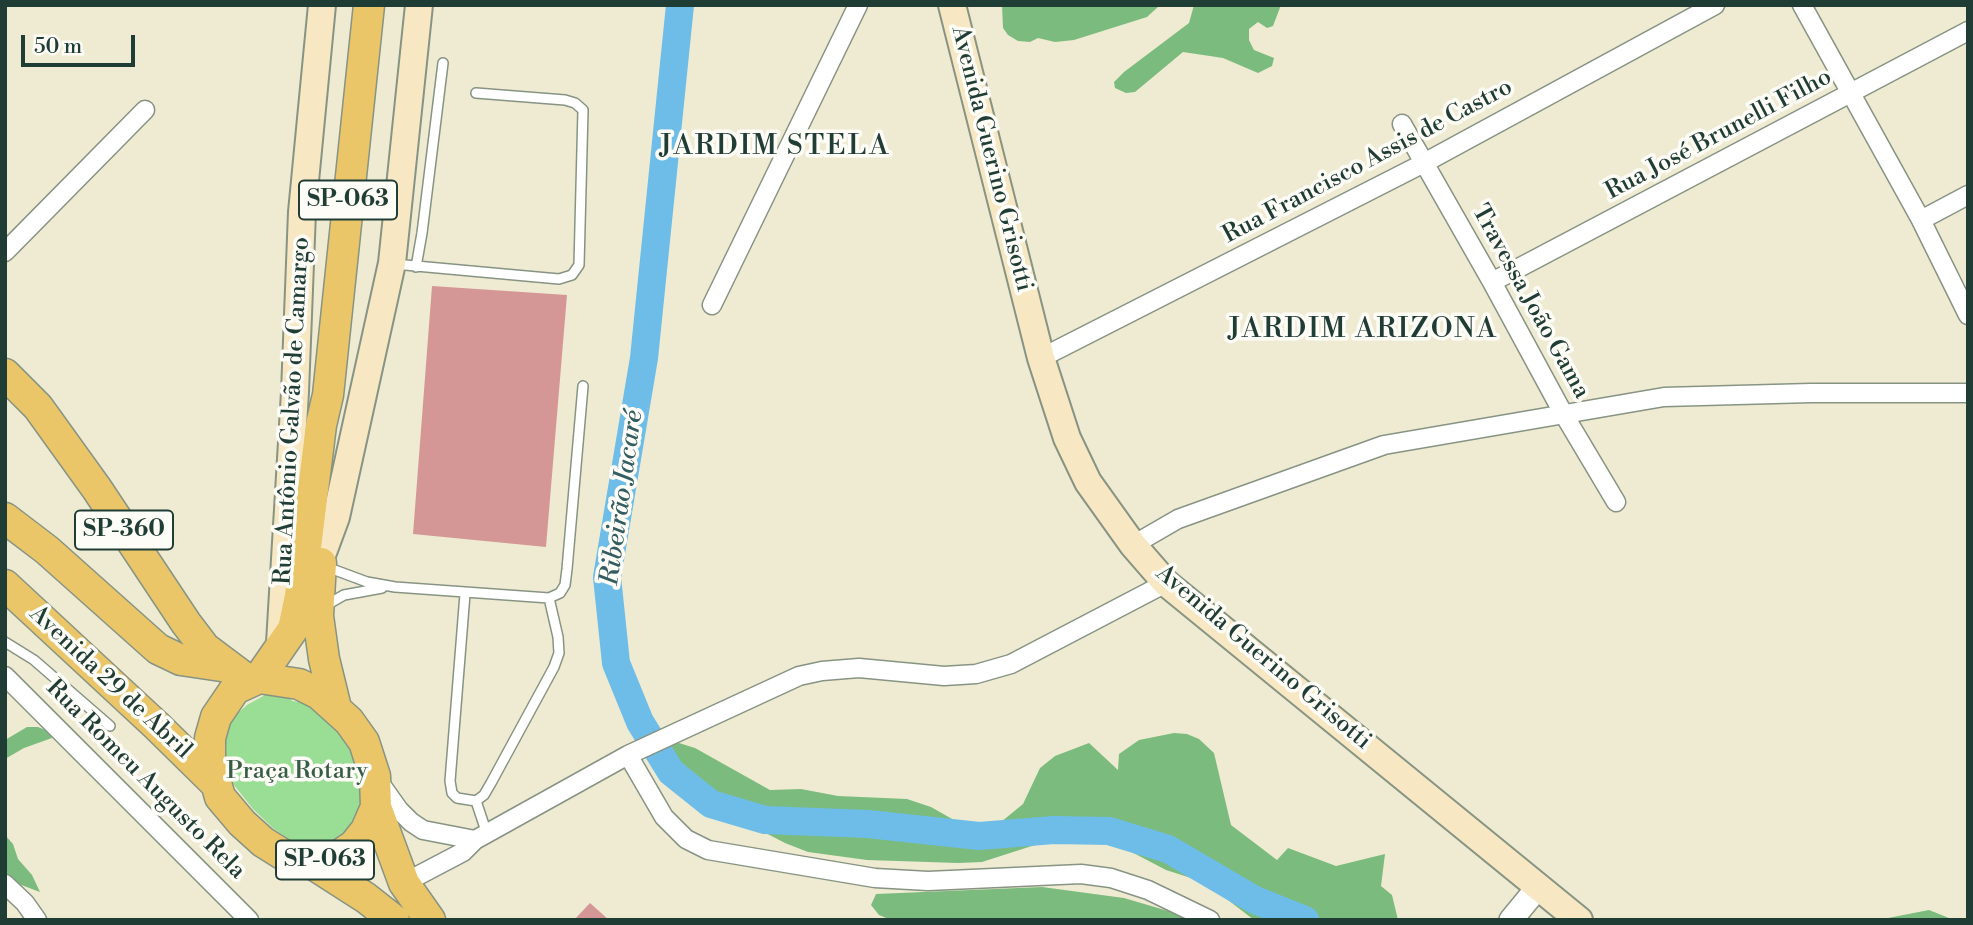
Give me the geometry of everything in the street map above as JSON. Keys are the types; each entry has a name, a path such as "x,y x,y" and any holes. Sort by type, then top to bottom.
{"main road":[{"name":"Rua Antônio Galvão de Camargo","path":"280,650 296,392 302,212 322,5"},
{"name":"SP-063","path":"369,5 328,395 321,425 300,596 293,629 280,650 245,675 216,717 210,738 210,761 220,797 263,842 287,857 313,864 366,898 394,920"},
{"path":"322,560 404,265 403,232 419,5"},
{"name":"Avenida Guerino Grisotti","path":"952,5 1041,358 1067,438 1088,482 1133,545 1166,583 1579,920"},
{"name":"SP-360","path":"5,374 46,418 205,648 245,675"},
{"name":"SP-063","path":"328,395 330,428 319,610 324,659 336,708"},
{"path":"5,518 47,550 158,649 181,660 245,675"},
{"name":"Avenida 29 de Abril","path":"5,585 214,782"},
{"name":"SP-063","path":"245,675 299,684 319,694 349,721 363,742 375,776 376,807 404,883 430,920"},
{"name":"SP-063","path":"313,864 338,856 354,845 366,830 376,807"}],"street":[{"path":"712,305 858,5"},
{"name":"Rua Francisco Assis de Castro","path":"1041,358 1424,163 1715,5"},
{"path":"1802,5 1921,220 1968,315"},
{"name":"Rua José Brunelli Filho","path":"1493,282 1968,31"},
{"path":"5,252 145,110"},
{"name":"Travessa João Gama","path":"1402,124 1493,282 1563,413 1616,502"},
{"path":"1921,220 1968,195"},
{"path":"1133,545 1178,519 1384,445 1664,397 1968,393"},
{"path":"404,883 463,852 481,837 628,755 799,676 859,668 954,676 976,674 1011,664 1166,583"},
{"name":"Rua Romeu Augusto Rela","path":"5,676 249,920"},
{"path":"628,755 664,817 686,839 708,850 875,877 928,881 1081,874 1111,878 1148,890 1210,920"},
{"path":"375,776 399,810 423,830 481,837"},
{"path":"5,884 25,903 37,920"},
{"path":"1511,920 1539,886"}],"lane":[{"path":"443,63 422,233 404,265 559,279 572,275 579,265 583,110 575,103 565,100 476,93"},
{"path":"403,232 422,233"},
{"path":"322,560 367,582 395,587 549,598 560,593 565,585 583,386"},
{"path":"319,610 344,595 395,587"},
{"path":"465,594 450,781 452,793 457,798 476,801 484,795 491,783 554,667 559,653 558,637 549,598"},
{"path":"5,642 34,660 110,726"},
{"path":"476,801 481,837"}],"green space":[{"path":"1002,5 1159,6 1147,17 1074,40 1055,42 1038,38 1030,42 1018,41 1008,35 1003,28"},
{"path":"1194,5 1281,5 1273,26 1267,28 1258,22 1249,29 1249,40 1254,50 1274,58 1272,66 1258,73 1223,58 1183,52 1135,92 1126,93 1115,88 1114,82 1124,72 1189,23"},
{"name":"Praça Rotary","path":"287,694 292,701 308,703 344,738 356,763 362,800 356,820 328,845 314,848 298,845 274,829 234,785 225,753 224,738 231,719 247,705 265,695"},
{"path":"27,727 48,731 52,738 24,748 5,759 5,740"},
{"path":"1174,733 1199,739 1214,753 1231,825 1277,860 1288,848 1336,866 1385,854 1381,886 1392,895 1398,920 1254,920 1215,890 1194,879 1166,870 1122,847 1085,840 1035,845 982,862 867,860 808,852 702,800 675,769 668,753 669,745 679,743 695,748 770,790 801,789 838,796 907,799 931,807 961,824 981,827 1001,822 1023,804 1040,768 1055,756 1089,743 1118,770 1119,754 1139,740"},
{"path":"5,835 13,844 18,859 32,875 40,892 16,883 5,895"},
{"path":"1042,887 1124,898 1175,913 1187,920 891,920 879,915 871,905 876,894"},
{"path":"1929,910 1954,920 1882,920 1888,918"}],"building":[{"path":"432,286 567,295 546,547 413,534"},
{"path":"590,903 609,920 574,920"}],"waterway":[{"name":"Ribeirão Jacaré","path":"680,5 644,358 607,577 616,663 640,722 671,772 711,804 765,820 868,824 979,836 1054,830 1109,831 1168,849 1255,900 1305,920"}],"district":[{"name":"JARDIM STELA","path":"775,147"},
{"name":"JARDIM ARIZONA","path":"1363,330"}]}
